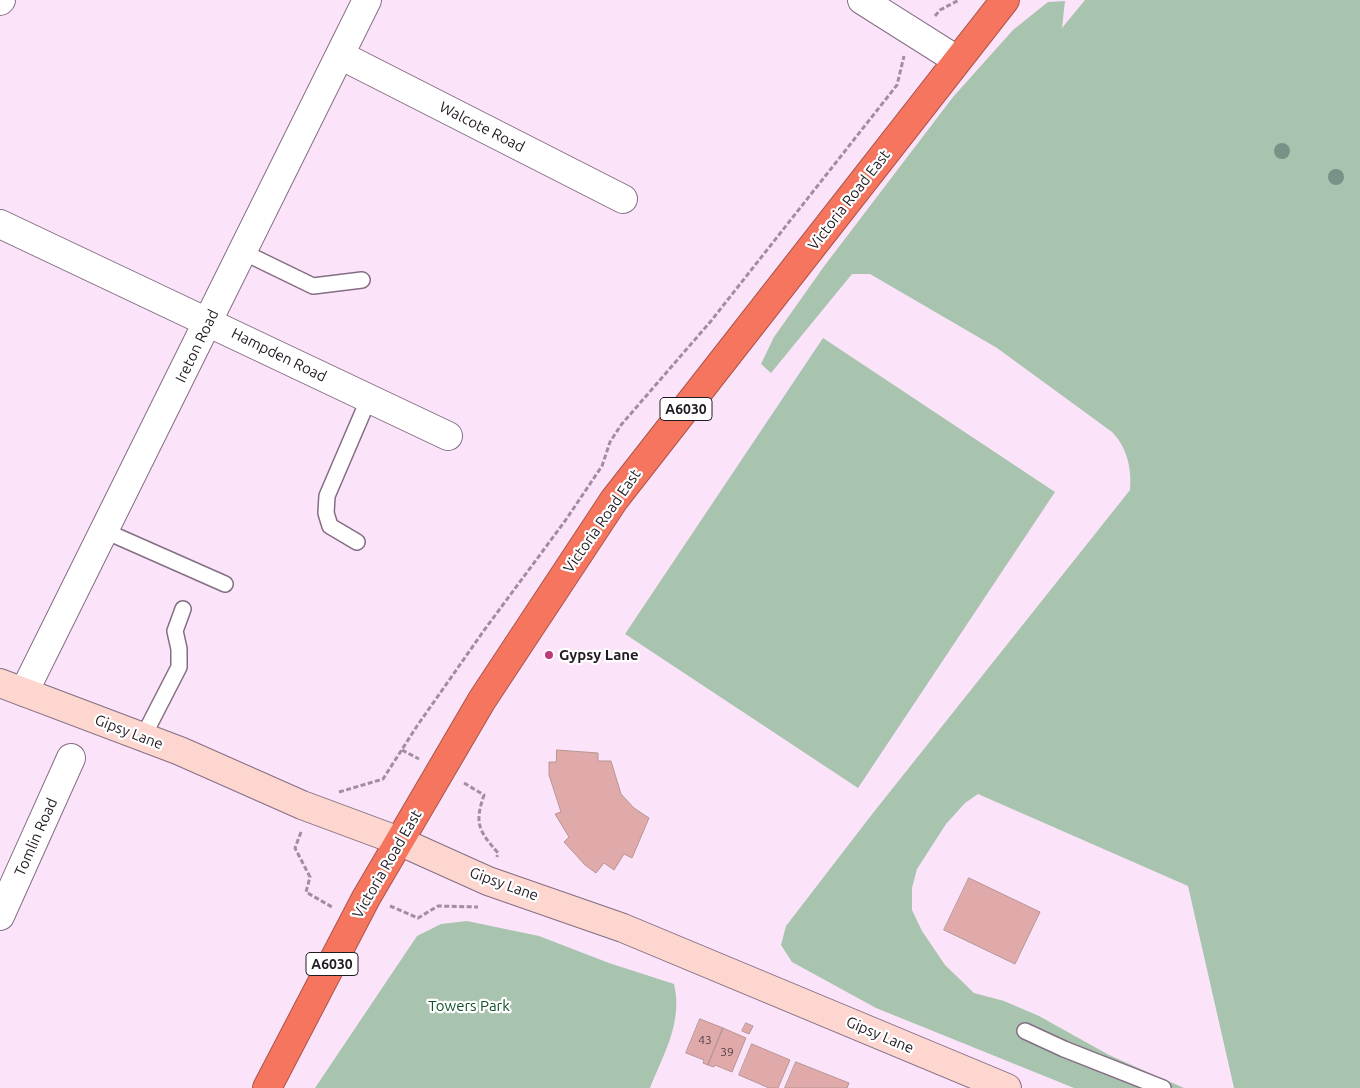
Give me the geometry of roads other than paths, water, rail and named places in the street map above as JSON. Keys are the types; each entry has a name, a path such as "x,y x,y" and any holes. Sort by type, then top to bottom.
{"highway":[{"name":"Victoria Road East","path":"267,1088 355,920 440,770 482,700 614,500 1005,0"}],"street":[{"name":"Ireton Road","path":"12,687 105,530 368,0"},
{"path":"862,0 957,60"},
{"name":"Walcote Road","path":"340,56 623,199"},
{"name":"Hampden Road","path":"0,224 209,321 448,436"},
{"name":"Gipsy Lane","path":"12,687 143,737 311,808 399,841 488,881 622,928 1007,1088"},
{"name":"Tomlin Road","path":"0,916 71,758"}],"lane":[{"path":"244,252 313,286 362,280"},
{"path":"357,542 330,526 326,513 327,496 369,398"},
{"path":"105,530 225,584"},
{"path":"143,737 179,667 176,631 183,609"},
{"path":"1025,1031 1064,1049 1163,1088"}],"place":[{"name":"Gypsy Lane","path":"549,655"}],"park label":[{"name":"Towers Park","path":"469,1006"}]}
